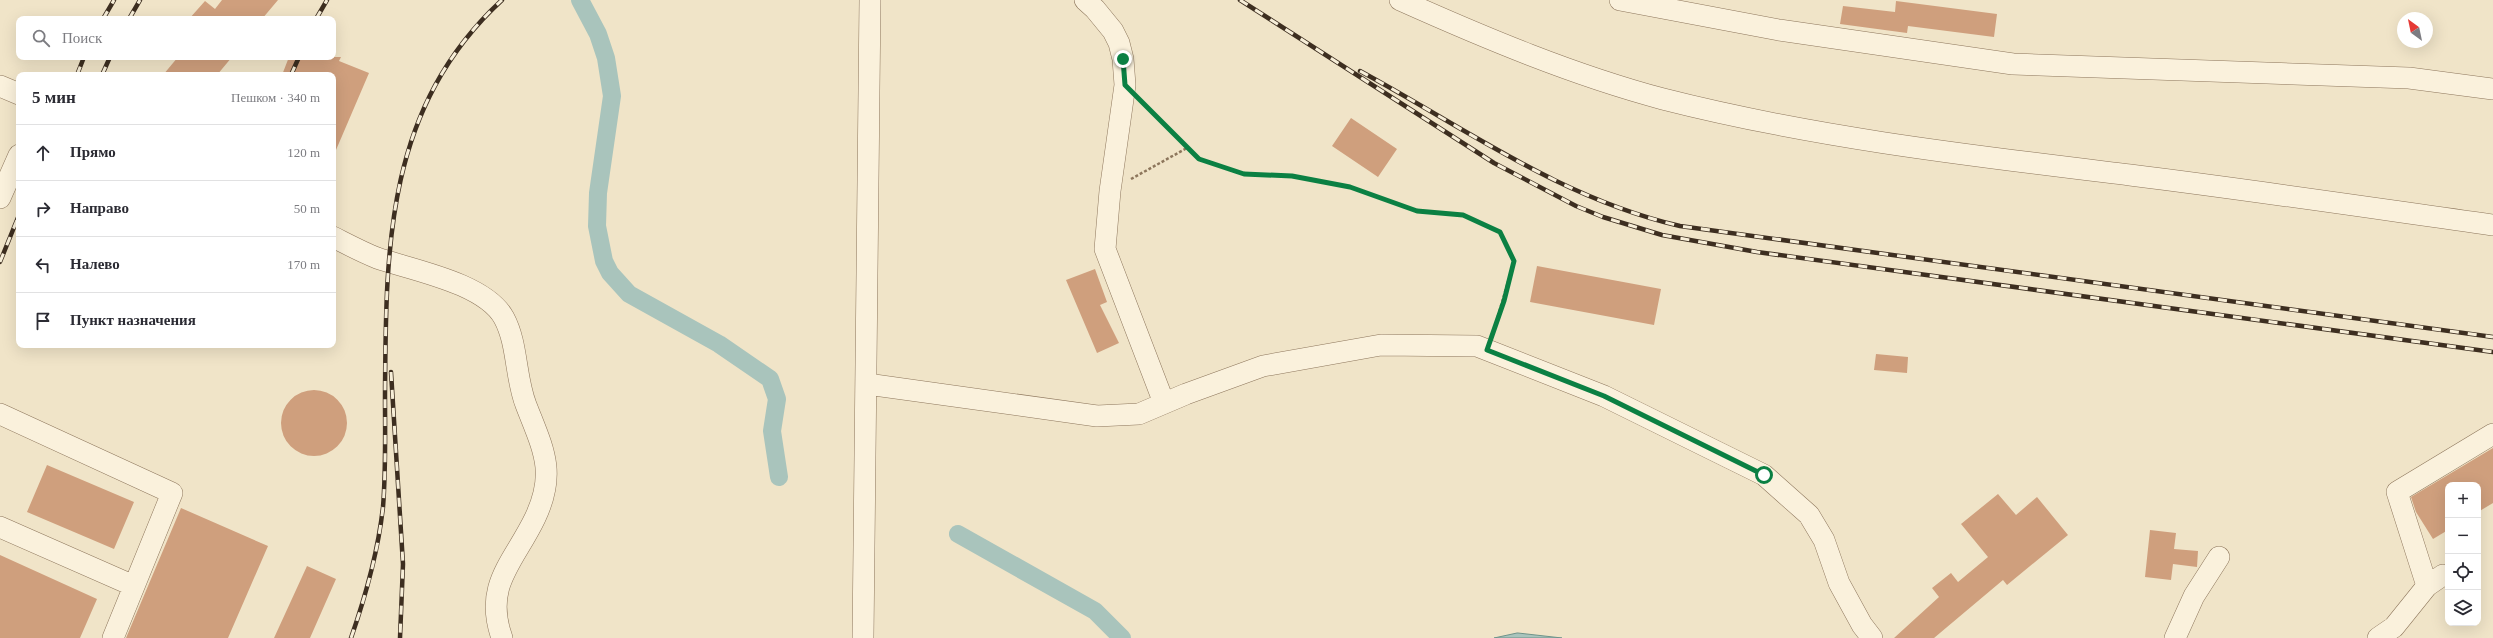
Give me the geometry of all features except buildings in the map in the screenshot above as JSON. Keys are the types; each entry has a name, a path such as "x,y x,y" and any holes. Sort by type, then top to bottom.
{"street":[{"path":"863,638 867,384 870,0"},
{"path":"1085,0 1106,20 1119,43 1125,85 1110,191 1105,249 1164,403"},
{"path":"1400,0 1509,47 1614,83 1661,98 1774,124 2003,159 2300,197 2493,225"},
{"path":"1620,0 1779,30 2013,64 2409,78 2493,89"},
{"path":"0,86 16,93"},
{"path":"0,198 16,162"},
{"path":"336,238 376,257 436,275 476,293 503,316 509,330 522,395 547,465 540,507 505,569 498,590 495,609 502,638"},
{"path":"867,384 1097,416 1139,414 1164,403 1263,366 1381,345 1477,346 1604,396 1764,475 1810,515 1824,540 1839,583 1862,625 1872,638"},
{"path":"0,414 172,493 113,638"},
{"path":"2378,638 2394,627 2435,580 2396,492 2493,434"},
{"path":"0,527 134,586"},
{"path":"2175,638 2194,596 2219,557"}],"path":[{"path":"1125,85 1199,159 1244,174 1292,176 1350,187 1417,211 1463,215 1500,232 1514,261 1504,301 1487,350"},
{"path":"1110,191 1187,148"}],"water":[{"path":"1518,633 1562,638 1494,638"}],"waterway":[{"path":"580,0 598,34 606,58 612,96 598,193 597,226 604,261 610,273 629,294 719,344 770,379 777,399 772,431 779,477"},
{"path":"958,534 1095,611 1122,638"}],"railway":[{"path":"105,16 114,0"},
{"path":"131,16 140,0"},
{"path":"318,16 327,0"},
{"path":"351,638 371,573 383,507 385,465 387,286 392,234 400,183 414,134 434,87 463,42 502,0"},
{"path":"1240,0 1494,163 1576,206 1603,217 1662,235 1757,252 2493,352"},
{"path":"78,72 83,60"},
{"path":"103,72 109,60"},
{"path":"292,72 298,60"},
{"path":"1360,71 1515,160 1554,180 1594,198 1636,214 1680,226 2493,337"},
{"path":"0,262 16,222"},
{"path":"391,372 403,564 400,638"}],"route":[{"path":"1123,59 1125,85 1199,159 1244,174 1292,176 1350,187 1417,211 1463,215 1500,232 1514,261 1504,301 1487,350 1604,396 1680,432 1764,475"}]}
